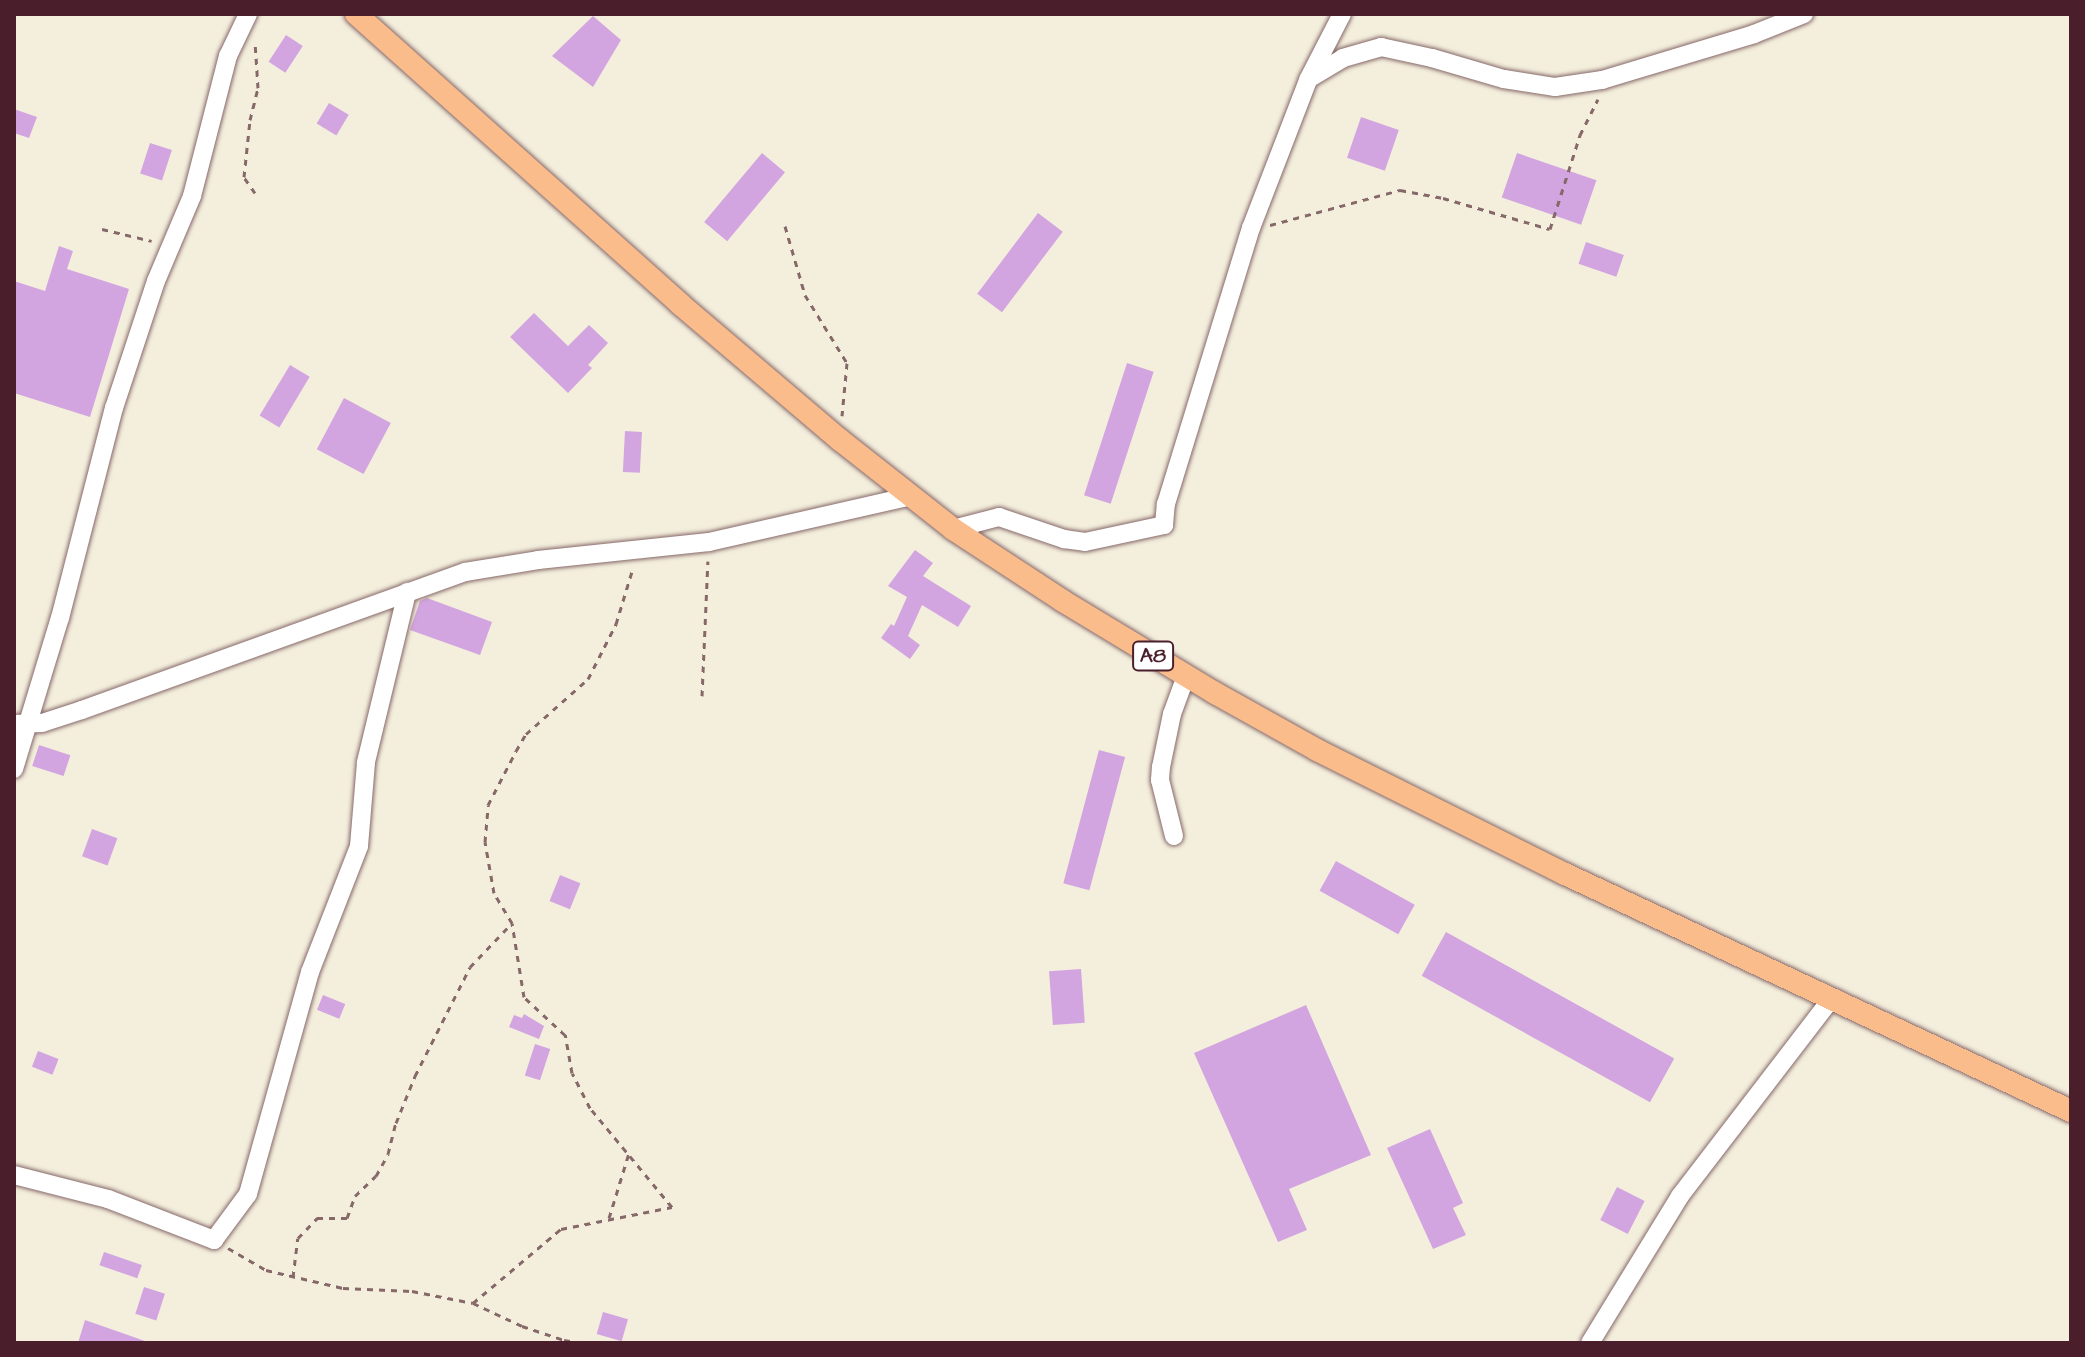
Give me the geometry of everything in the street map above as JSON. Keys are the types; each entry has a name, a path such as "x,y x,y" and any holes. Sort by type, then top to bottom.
{"main road":[{"name":"A8","path":"356,14 680,304 840,440 953,529 1186,676 1317,750 1565,874 2071,1111"}],"street":[{"path":"14,769 20,724 60,618 111,418 156,281 192,196 228,56 248,14"},
{"path":"953,529 999,517 1064,539 1085,542 1164,525 1166,504 1251,228 1308,80 1342,14"},
{"path":"1308,80 1343,58 1381,47 1531,85 1555,87 1602,80 1754,34 1804,14"},
{"path":"20,724 82,710 465,572 709,542 911,496"},
{"path":"14,1175 108,1199 214,1240 252,1183 266,1120 310,972 359,846 366,762 407,592"},
{"path":"1174,836 1160,780 1172,714 1186,676"},
{"path":"1590,1343 1680,1196 1831,999"}],"path":[{"path":"255,40 258,88 250,120 244,177 255,193"},
{"path":"1251,228 1400,190 1443,198 1550,229 1580,135 1600,95 1602,80"},
{"path":"785,226 805,295 847,363 840,440"},
{"path":"102,229 172,246"},
{"path":"702,696 709,542"},
{"path":"473,1303 561,1229 672,1207 590,1108 572,1073 565,1035 524,997 512,923 494,893 486,861 488,805 526,734 588,679 599,661 616,624 639,549"},
{"path":"293,1277 298,1238 317,1218 347,1218 355,1196 376,1176 388,1154 415,1076 470,967 512,923"},
{"path":"609,1218 629,1153"},
{"path":"214,1240 266,1270 343,1288 412,1291 473,1303 564,1340 583,1343"}],"building":[{"path":"593,16 621,40 593,87 552,56"},
{"path":"286,35 303,46 285,73 269,62"},
{"path":"329,103 349,115 336,135 317,124"},
{"path":"14,109 37,117 29,138 14,133"},
{"path":"1361,117 1399,130 1385,171 1347,158"},
{"path":"150,143 172,150 162,181 140,173"},
{"path":"762,153 785,172 727,241 704,222"},
{"path":"1517,153 1596,180 1581,225 1502,197"},
{"path":"1038,213 1063,232 1002,312 977,294"},
{"path":"1586,242 1624,255 1616,277 1579,264"},
{"path":"59,246 73,251 67,269 129,289 90,417 14,393 14,281 45,291"},
{"path":"534,313 568,346 589,325 608,343 588,365 592,368 568,393 510,337"},
{"path":"1127,363 1154,372 1111,504 1084,495"},
{"path":"290,365 310,377 279,427 260,416"},
{"path":"344,398 391,423 364,474 317,449"},
{"path":"625,431 642,432 640,473 623,472"},
{"path":"915,550 933,563 923,576 971,606 958,627 922,605 908,636 920,645 910,659 881,638 891,624 894,626 907,597 888,586"},
{"path":"427,598 492,622 480,655 410,630 420,601"},
{"path":"39,745 70,755 64,776 32,766"},
{"path":"1099,750 1125,757 1089,890 1063,883"},
{"path":"92,829 117,838 107,865 82,856"},
{"path":"1336,861 1415,905 1398,934 1320,891"},
{"path":"560,875 580,883 570,909 550,901"},
{"path":"1446,932 1674,1059 1650,1102 1422,976"},
{"path":"1081,969 1085,1023 1053,1025 1049,971"},
{"path":"323,995 345,1004 339,1019 317,1010"},
{"path":"1306,1005 1371,1155 1289,1189 1307,1230 1278,1242 1194,1053"},
{"path":"524,1014 544,1026 539,1039 509,1027 514,1015 522,1018"},
{"path":"535,1044 550,1049 540,1080 525,1075"},
{"path":"38,1051 59,1059 52,1075 32,1067"},
{"path":"1430,1129 1463,1203 1453,1208 1466,1235 1433,1249 1387,1148"},
{"path":"1617,1187 1645,1201 1628,1234 1600,1220"},
{"path":"104,1252 142,1265 137,1278 99,1265"},
{"path":"144,1287 165,1294 156,1320 135,1314"},
{"path":"603,1312 628,1319 622,1341 597,1334"},
{"path":"85,1320 145,1341 78,1343"}]}
